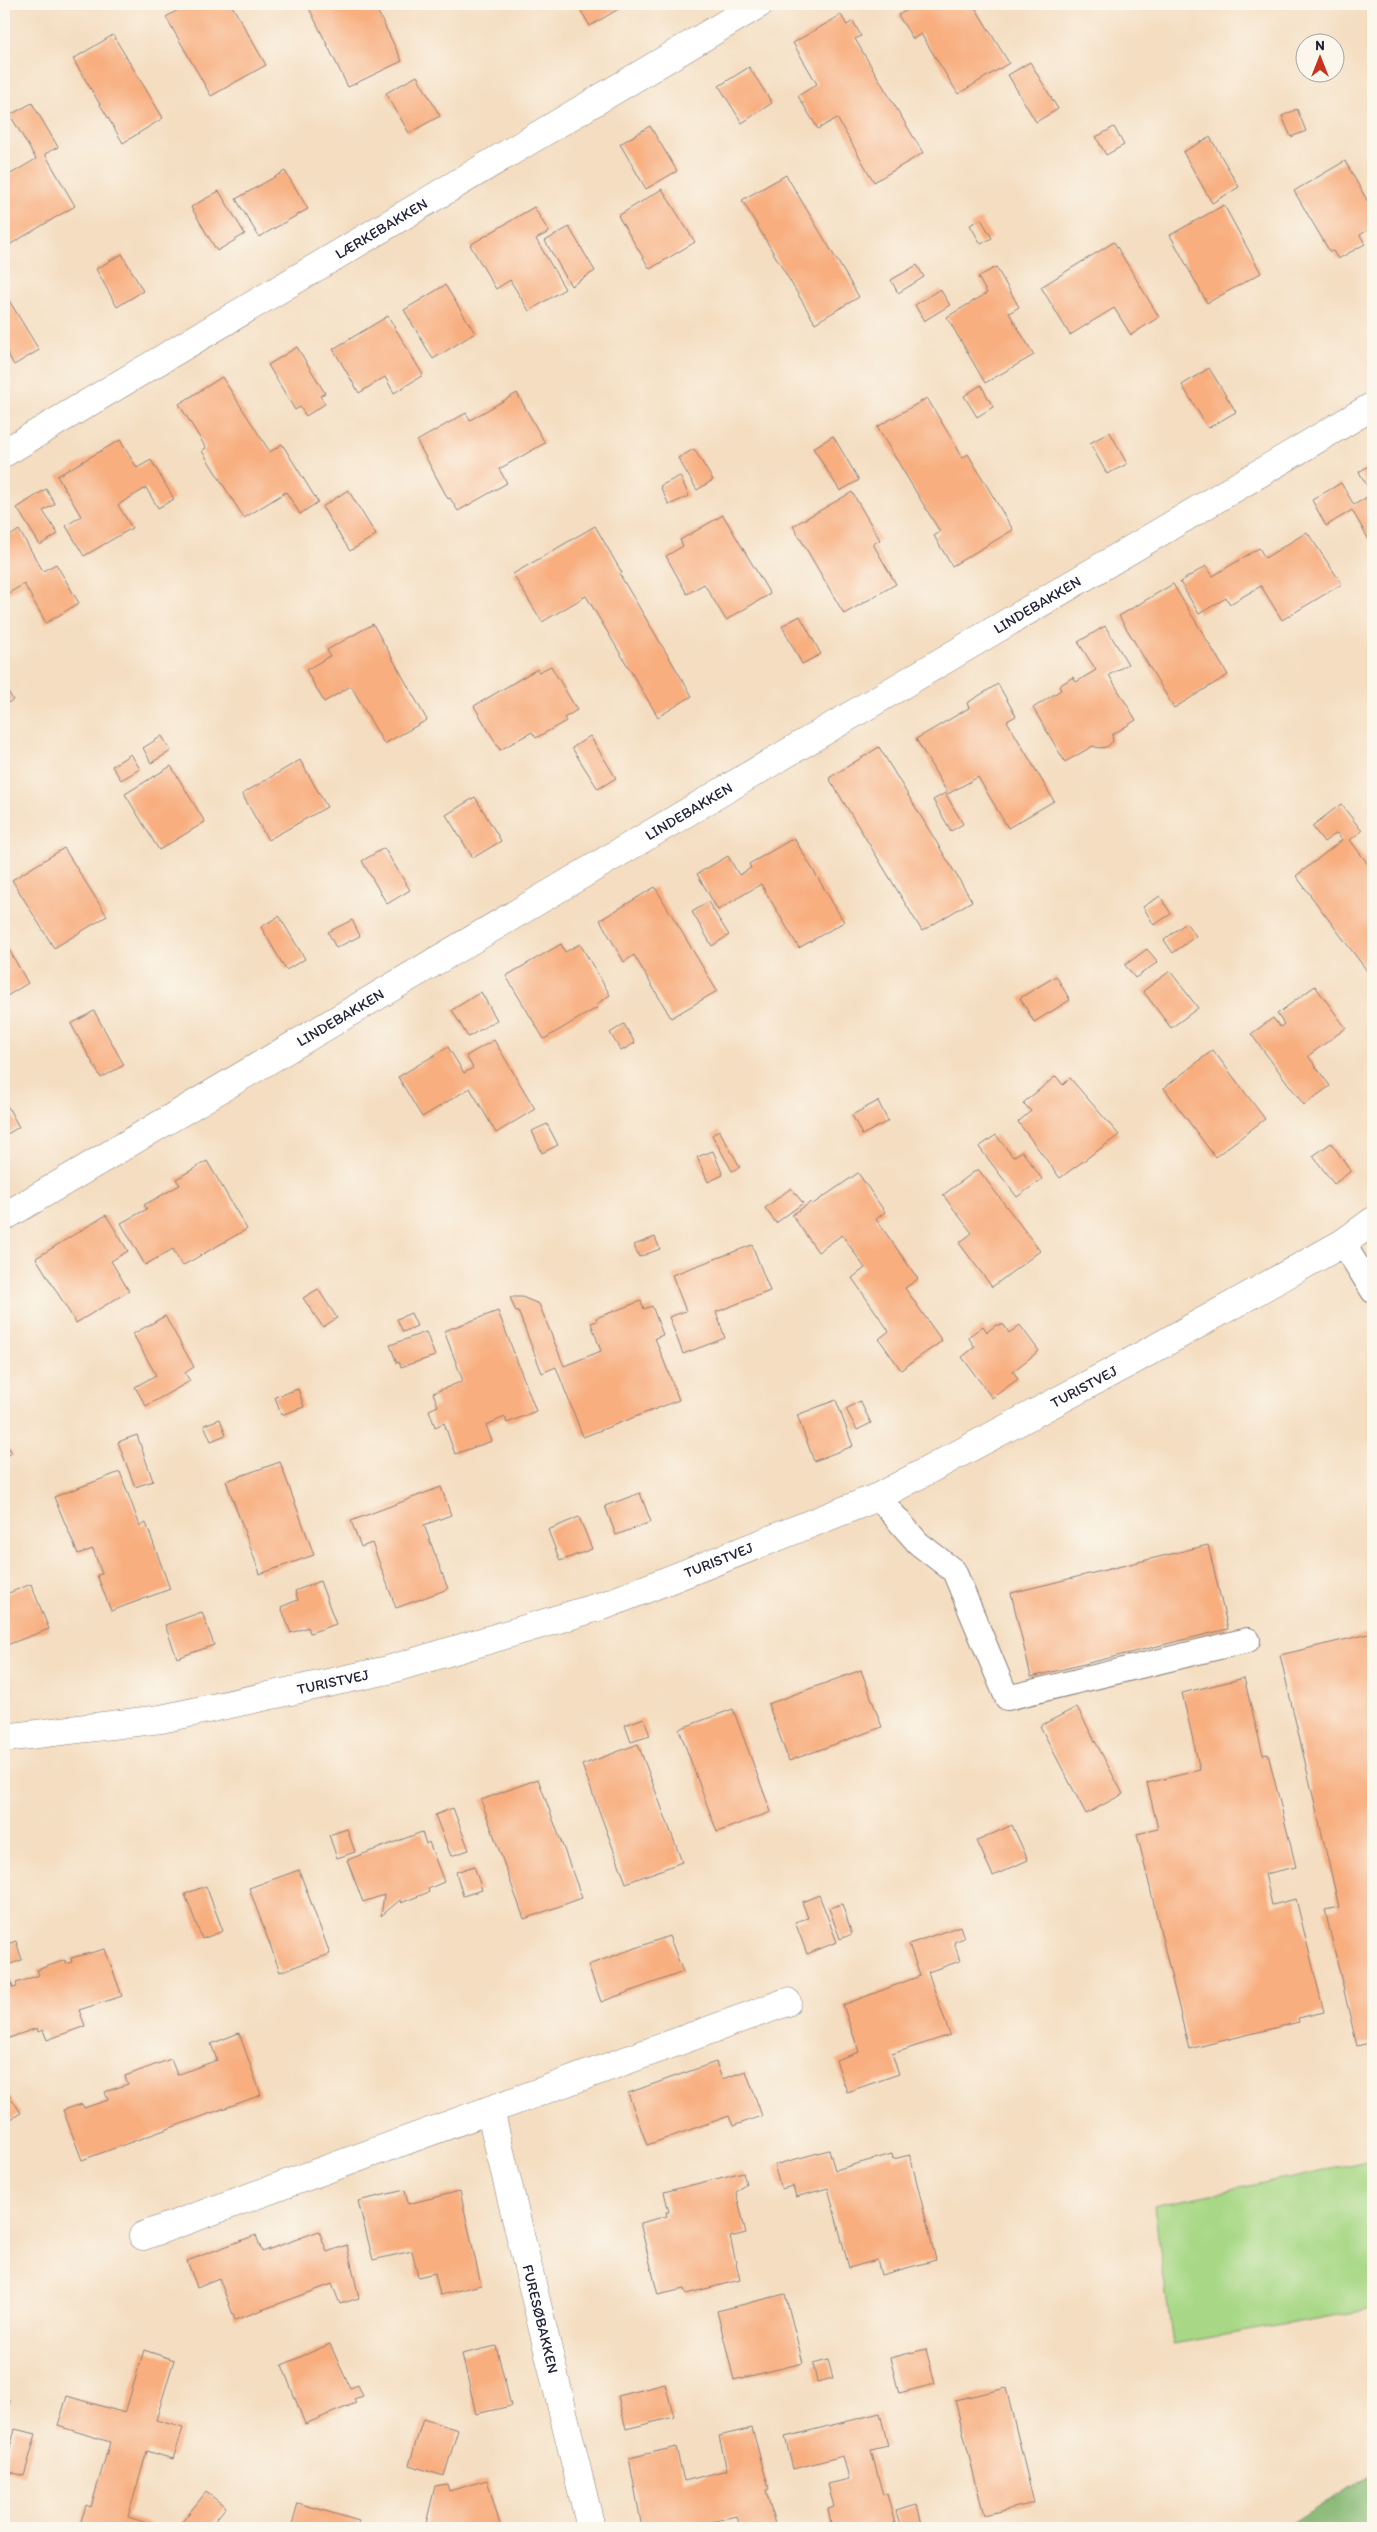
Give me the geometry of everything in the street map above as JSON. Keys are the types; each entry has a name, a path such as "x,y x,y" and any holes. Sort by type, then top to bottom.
{"street":[{"name":"LÆRKEBAKKEN","path":"4,453 760,4"},
{"name":"LINDEBAKKEN","path":"4,1217 1373,406"},
{"name":"TURISTVEJ","path":"4,1738 161,1720 388,1670 608,1604 878,1497 1134,1360 1343,1243 1373,1221"},
{"path":"143,2236 787,2002"},
{"name":"FURESØBAKKEN","path":"490,2110 591,2528"}],"lane":[{"path":"1343,1243 1373,1291"},
{"path":"878,1497 918,1543 954,1571 1007,1698 1248,1640"}],"green space":[{"path":"1373,2160 1373,2309 1173,2344 1154,2206"},
{"path":"1373,2473 1373,2528 1285,2528"}],"building":[{"path":"188,4 231,4 266,65 211,96 166,17"},
{"path":"307,4 374,4 402,61 348,87"},
{"path":"577,4 627,4 590,26"},
{"path":"918,4 973,4 1009,63 958,94 921,34 913,39 898,15"},
{"path":"841,15 847,25 853,21 861,36 855,39 923,153 874,182 837,118 818,129 798,96 817,84 793,43"},
{"path":"113,35 163,118 123,143 73,59"},
{"path":"1030,62 1058,109 1036,122 1008,75"},
{"path":"749,67 772,103 742,123 719,86"},
{"path":"417,76 440,116 409,133 386,93"},
{"path":"32,103 58,147 45,154 75,206 4,248 4,178 36,159 10,115"},
{"path":"1297,109 1306,131 1291,137 1282,116"},
{"path":"650,126 677,171 646,189 620,144"},
{"path":"1114,127 1124,145 1106,155 1096,137"},
{"path":"1210,137 1239,187 1212,203 1183,152"},
{"path":"1345,161 1373,211 1373,227 1360,235 1365,244 1338,259 1333,251 1330,252 1294,191"},
{"path":"285,171 308,209 259,237 236,199"},
{"path":"786,175 859,297 815,323 742,200"},
{"path":"662,189 695,242 650,269 618,216"},
{"path":"219,191 245,234 217,251 191,207"},
{"path":"1224,205 1261,273 1207,303 1170,235"},
{"path":"534,207 549,232 536,239 565,289 529,311 510,280 496,289 470,245"},
{"path":"981,219 992,238 981,244 970,225"},
{"path":"569,227 595,271 571,286 545,241"},
{"path":"1114,242 1159,317 1131,335 1114,308 1070,335 1041,287"},
{"path":"122,254 143,291 117,307 96,269"},
{"path":"917,265 924,277 898,293 891,280"},
{"path":"996,267 1019,307 1009,313 1034,355 985,383 947,317 987,293 978,277"},
{"path":"445,285 475,333 433,359 404,310"},
{"path":"940,289 950,305 924,321 915,305"},
{"path":"7,297 39,350 14,365 4,347 4,299"},
{"path":"388,316 423,375 394,393 385,377 359,393 333,349"},
{"path":"297,347 325,393 320,396 325,404 306,416 300,407 295,410 268,365"},
{"path":"1209,368 1236,412 1208,428 1182,385"},
{"path":"222,377 270,452 282,444 318,502 300,514 286,492 244,518 202,451 206,448 179,404"},
{"path":"981,385 993,407 977,417 964,396"},
{"path":"517,393 545,443 499,469 507,483 458,511 450,498 448,499 417,441 466,413 470,420"},
{"path":"927,398 963,458 968,454 1013,530 952,566 934,536 940,532 877,427"},
{"path":"1110,432 1127,464 1107,474 1090,443"},
{"path":"833,436 859,480 840,491 813,448"},
{"path":"120,440 137,468 151,460 174,499 158,508 146,488 118,505 132,528 84,556 66,526 81,516 57,476"},
{"path":"694,449 713,480 697,490 678,458"},
{"path":"1373,463 1373,537 1369,540 1352,510 1326,526 1312,500 1341,483 1354,505 1372,494 1359,472"},
{"path":"680,476 689,496 669,505 660,486"},
{"path":"46,489 55,504 43,511 58,534 40,545 17,508"},
{"path":"348,490 376,535 350,551 322,507"},
{"path":"852,492 880,540 873,544 896,584 844,614 793,526"},
{"path":"723,515 770,594 726,620 704,584 687,594 666,556 683,546 680,540"},
{"path":"595,526 622,573 620,575 692,696 658,717 586,596 542,622 513,574"},
{"path":"19,530 43,571 56,564 79,603 46,623 24,584 4,596 4,540"},
{"path":"1307,532 1342,584 1282,620 1261,586 1230,604 1226,598 1199,614 1180,582 1206,566 1213,576 1259,548 1265,558"},
{"path":"1173,584 1228,675 1174,708 1119,616"},
{"path":"800,616 821,654 802,664 782,626"},
{"path":"373,624 427,720 384,744 351,686 324,702 306,670 330,656 327,650"},
{"path":"1105,626 1128,664 1109,675 1136,720 1112,735 1113,741 1107,747 1099,748 1093,746 1065,762 1033,708 1061,690 1059,686 1073,677 1076,682 1096,670 1078,642"},
{"path":"551,666 577,710 564,718 566,721 536,738 532,732 500,750 474,706 537,669 539,672"},
{"path":"4,684 13,700 4,705"},
{"path":"998,684 1016,716 1007,721 1054,801 1008,828 978,777 948,794 916,739 969,708 967,703"},
{"path":"162,736 171,751 151,763 143,748"},
{"path":"590,736 616,778 598,789 572,748"},
{"path":"879,747 972,901 922,931 829,778"},
{"path":"131,754 140,769 121,780 112,766"},
{"path":"300,760 327,807 268,840 242,794"},
{"path":"171,766 205,822 159,850 125,794"},
{"path":"945,793 963,824 951,831 933,800"},
{"path":"475,797 501,841 473,858 446,815"},
{"path":"1341,804 1362,831 1350,840 1373,871 1373,979 1296,876 1342,840 1337,833 1324,842 1312,826"},
{"path":"794,838 844,922 799,948 761,884 718,910 697,874 728,856 739,875 751,868 749,864"},
{"path":"64,848 107,916 54,948 12,880"},
{"path":"384,848 410,890 387,904 362,861"},
{"path":"655,887 717,991 671,1018 634,955 624,962 600,920"},
{"path":"1160,896 1171,914 1154,925 1143,907"},
{"path":"708,902 729,935 712,946 692,912"},
{"path":"279,916 305,959 286,970 261,927"},
{"path":"352,920 360,936 336,948 328,932"},
{"path":"1186,923 1196,936 1173,953 1164,940"},
{"path":"4,941 28,983 4,998"},
{"path":"561,944 565,952 580,944 610,995 597,1004 598,1007 544,1039 506,976"},
{"path":"1147,949 1158,962 1135,978 1125,965"},
{"path":"1170,971 1198,1008 1171,1028 1143,991"},
{"path":"1056,976 1070,1000 1034,1022 1020,998"},
{"path":"1315,986 1346,1028 1308,1056 1330,1086 1304,1105 1251,1034 1273,1018 1280,1027 1284,1024 1277,1014"},
{"path":"481,992 497,1020 468,1037 452,1010"},
{"path":"94,1011 124,1065 101,1078 71,1024"},
{"path":"624,1024 635,1043 621,1051 610,1033"},
{"path":"494,1040 535,1109 496,1133 470,1088 422,1117 398,1077 448,1047 464,1073 473,1068 466,1056"},
{"path":"1213,1050 1265,1119 1215,1157 1164,1088"},
{"path":"1056,1076 1063,1085 1070,1078 1119,1135 1060,1178 1018,1122 1031,1111 1023,1103"},
{"path":"4,1100 19,1127 4,1136"},
{"path":"878,1101 888,1121 862,1135 852,1115"},
{"path":"547,1124 558,1145 542,1153 532,1131"},
{"path":"719,1130 740,1167 732,1171 712,1135"},
{"path":"996,1135 1013,1157 1022,1151 1042,1179 1017,1197 979,1147"},
{"path":"1331,1143 1351,1171 1334,1184 1313,1156"},
{"path":"713,1151 723,1175 708,1182 697,1157"},
{"path":"207,1161 247,1229 182,1266 173,1249 145,1265 121,1223 147,1209 144,1205 180,1185 176,1179"},
{"path":"978,1169 1040,1251 992,1287 959,1243 972,1233 943,1195"},
{"path":"858,1173 885,1212 876,1219 918,1279 905,1288 942,1341 901,1370 879,1339 889,1331 852,1278 865,1268 842,1235 818,1252 792,1215 811,1202 813,1204"},
{"path":"791,1188 803,1203 776,1223 765,1208"},
{"path":"106,1215 128,1251 111,1261 129,1291 76,1323 36,1258"},
{"path":"655,1237 660,1249 639,1257 634,1245"},
{"path":"752,1245 770,1291 716,1312 725,1338 683,1354 669,1317 686,1311 672,1275"},
{"path":"318,1289 337,1318 323,1327 303,1298"},
{"path":"510,1297 522,1297 539,1304 564,1366 601,1351 591,1323 597,1321 596,1318 641,1301 644,1309 652,1306 663,1335 655,1338 679,1400 583,1437 556,1367 542,1373 518,1311 516,1312"},
{"path":"498,1311 536,1411 507,1423 505,1417 486,1425 492,1441 455,1454 444,1423 435,1427 429,1410 438,1406 433,1393 463,1381 444,1331"},
{"path":"411,1313 417,1326 403,1332 397,1319"},
{"path":"165,1316 194,1367 185,1373 190,1381 146,1406 135,1387 156,1375 133,1334"},
{"path":"996,1325 1004,1325 1009,1333 1020,1325 1039,1351 1013,1371 1018,1379 992,1398 962,1357 975,1347 968,1337 983,1326 987,1332"},
{"path":"426,1332 435,1356 401,1367 399,1362 397,1363 390,1345"},
{"path":"298,1389 304,1407 281,1415 275,1397"},
{"path":"836,1400 853,1446 814,1461 797,1415"},
{"path":"860,1401 871,1423 857,1430 846,1409"},
{"path":"220,1419 226,1435 211,1441 204,1425"},
{"path":"137,1435 153,1481 135,1487 118,1442"},
{"path":"4,1440 12,1453 4,1458"},
{"path":"280,1462 314,1555 260,1574 226,1481"},
{"path":"120,1472 140,1526 146,1523 170,1589 111,1611 97,1575 102,1574 93,1549 78,1554 54,1497"},
{"path":"441,1487 451,1515 424,1525 448,1589 396,1608 372,1543 361,1547 351,1521"},
{"path":"640,1493 651,1522 616,1535 605,1506"},
{"path":"579,1517 592,1549 560,1561 548,1530"},
{"path":"1208,1545 1228,1629 1031,1677 1011,1593"},
{"path":"320,1581 336,1624 310,1633 308,1627 291,1633 281,1607 298,1600 295,1591"},
{"path":"31,1584 49,1629 4,1646 4,1595"},
{"path":"202,1612 214,1645 177,1658 165,1625"},
{"path":"1373,1633 1373,2042 1357,2046 1325,1910 1339,1907 1280,1655"},
{"path":"861,1670 882,1727 789,1761 768,1704"},
{"path":"1244,1678 1263,1755 1268,1754 1296,1867 1265,1874 1272,1905 1296,1899 1324,2012 1298,2018 1299,2022 1189,2049 1137,1834 1158,1829 1147,1783 1200,1770 1182,1693"},
{"path":"1077,1707 1123,1794 1086,1814 1040,1726"},
{"path":"733,1709 771,1812 717,1832 679,1729"},
{"path":"644,1718 650,1736 631,1742 625,1725"},
{"path":"638,1744 682,1862 626,1883 582,1765"},
{"path":"538,1779 582,1898 524,1919 481,1800"},
{"path":"453,1808 469,1850 451,1856 435,1815"},
{"path":"1012,1825 1028,1860 993,1876 977,1841"},
{"path":"347,1829 355,1852 337,1858 329,1835"},
{"path":"422,1832 426,1844 429,1842 444,1882 428,1889 429,1892 401,1903 400,1900 381,1916 384,1895 363,1902 347,1860"},
{"path":"474,1866 482,1890 463,1896 456,1872"},
{"path":"299,1870 330,1954 280,1972 249,1888"},
{"path":"206,1886 223,1931 202,1939 185,1894"},
{"path":"819,1895 837,1942 807,1954 795,1922 808,1918 802,1902"},
{"path":"842,1904 852,1934 840,1939 829,1908"},
{"path":"960,1926 964,1938 954,1942 960,1961 928,1972 950,2035 892,2054 899,2074 847,2092 836,2060 859,2052 843,2005 920,1976 909,1944"},
{"path":"669,1936 683,1972 601,2002 588,1965"},
{"path":"16,1941 22,1960 5,1966 13,1988 17,1987 16,1983 39,1975 37,1970 65,1960 66,1964 72,1962 71,1958 105,1949 122,1996 79,2010 85,2026 47,2040 43,2030 38,2032 37,2028 9,2038 4,2023 4,1945"},
{"path":"239,2033 261,2095 82,2160 63,2110 82,2104 84,2108 108,2100 105,2092 128,2084 125,2076 171,2059 177,2075 217,2060 211,2044"},
{"path":"716,2062 722,2079 746,2071 762,2116 733,2126 729,2116 647,2145 628,2093"},
{"path":"4,2087 21,2113 4,2123"},
{"path":"829,2150 835,2170 892,2154 893,2159 910,2155 936,2260 881,2275 877,2260 849,2268 828,2188 796,2197 793,2186 781,2189 774,2165"},
{"path":"743,2172 746,2184 736,2192 746,2233 730,2237 740,2280 686,2294 684,2289 658,2295 640,2223 667,2216 666,2212 669,2212 664,2192"},
{"path":"405,2190 408,2204 460,2191 481,2285 440,2295 435,2273 418,2277 412,2251 373,2260 358,2201"},
{"path":"319,2231 327,2252 347,2245 359,2298 340,2304 332,2284 235,2320 219,2278 197,2287 187,2261 256,2235 262,2252"},
{"path":"785,2294 803,2363 734,2380 717,2311"},
{"path":"330,2344 350,2388 358,2385 363,2396 354,2399 356,2403 305,2424 282,2365"},
{"path":"496,2346 511,2406 476,2414 462,2354"},
{"path":"926,2349 935,2384 899,2393 890,2358"},
{"path":"144,2350 174,2360 156,2420 183,2428 173,2459 147,2451 128,2517 163,2528 79,2528 86,2505 91,2507 110,2442 58,2426 67,2396 125,2413"},
{"path":"828,2360 833,2378 817,2382 813,2364"},
{"path":"665,2384 674,2417 626,2429 618,2396"},
{"path":"1006,2388 1034,2503 984,2515 955,2400"},
{"path":"4,2398 10,2400 4,2421"},
{"path":"880,2413 888,2446 871,2450 883,2495 887,2494 896,2528 832,2528 828,2509 834,2507 828,2484 849,2479 843,2456 793,2469 785,2437"},
{"path":"423,2419 458,2430 444,2476 409,2465"},
{"path":"752,2428 769,2489 766,2490 776,2528 740,2528 737,2516 685,2528 642,2528 629,2458 676,2447 684,2481 727,2470 719,2436"},
{"path":"15,2429 36,2434 24,2476 4,2470"},
{"path":"487,2480 500,2525 497,2528 425,2528 435,2486 447,2484 449,2491"},
{"path":"206,2492 226,2507 209,2528 177,2528"},
{"path":"298,2503 359,2521 357,2528 291,2528"},
{"path":"917,2505 923,2528 901,2528 896,2511"}]}
